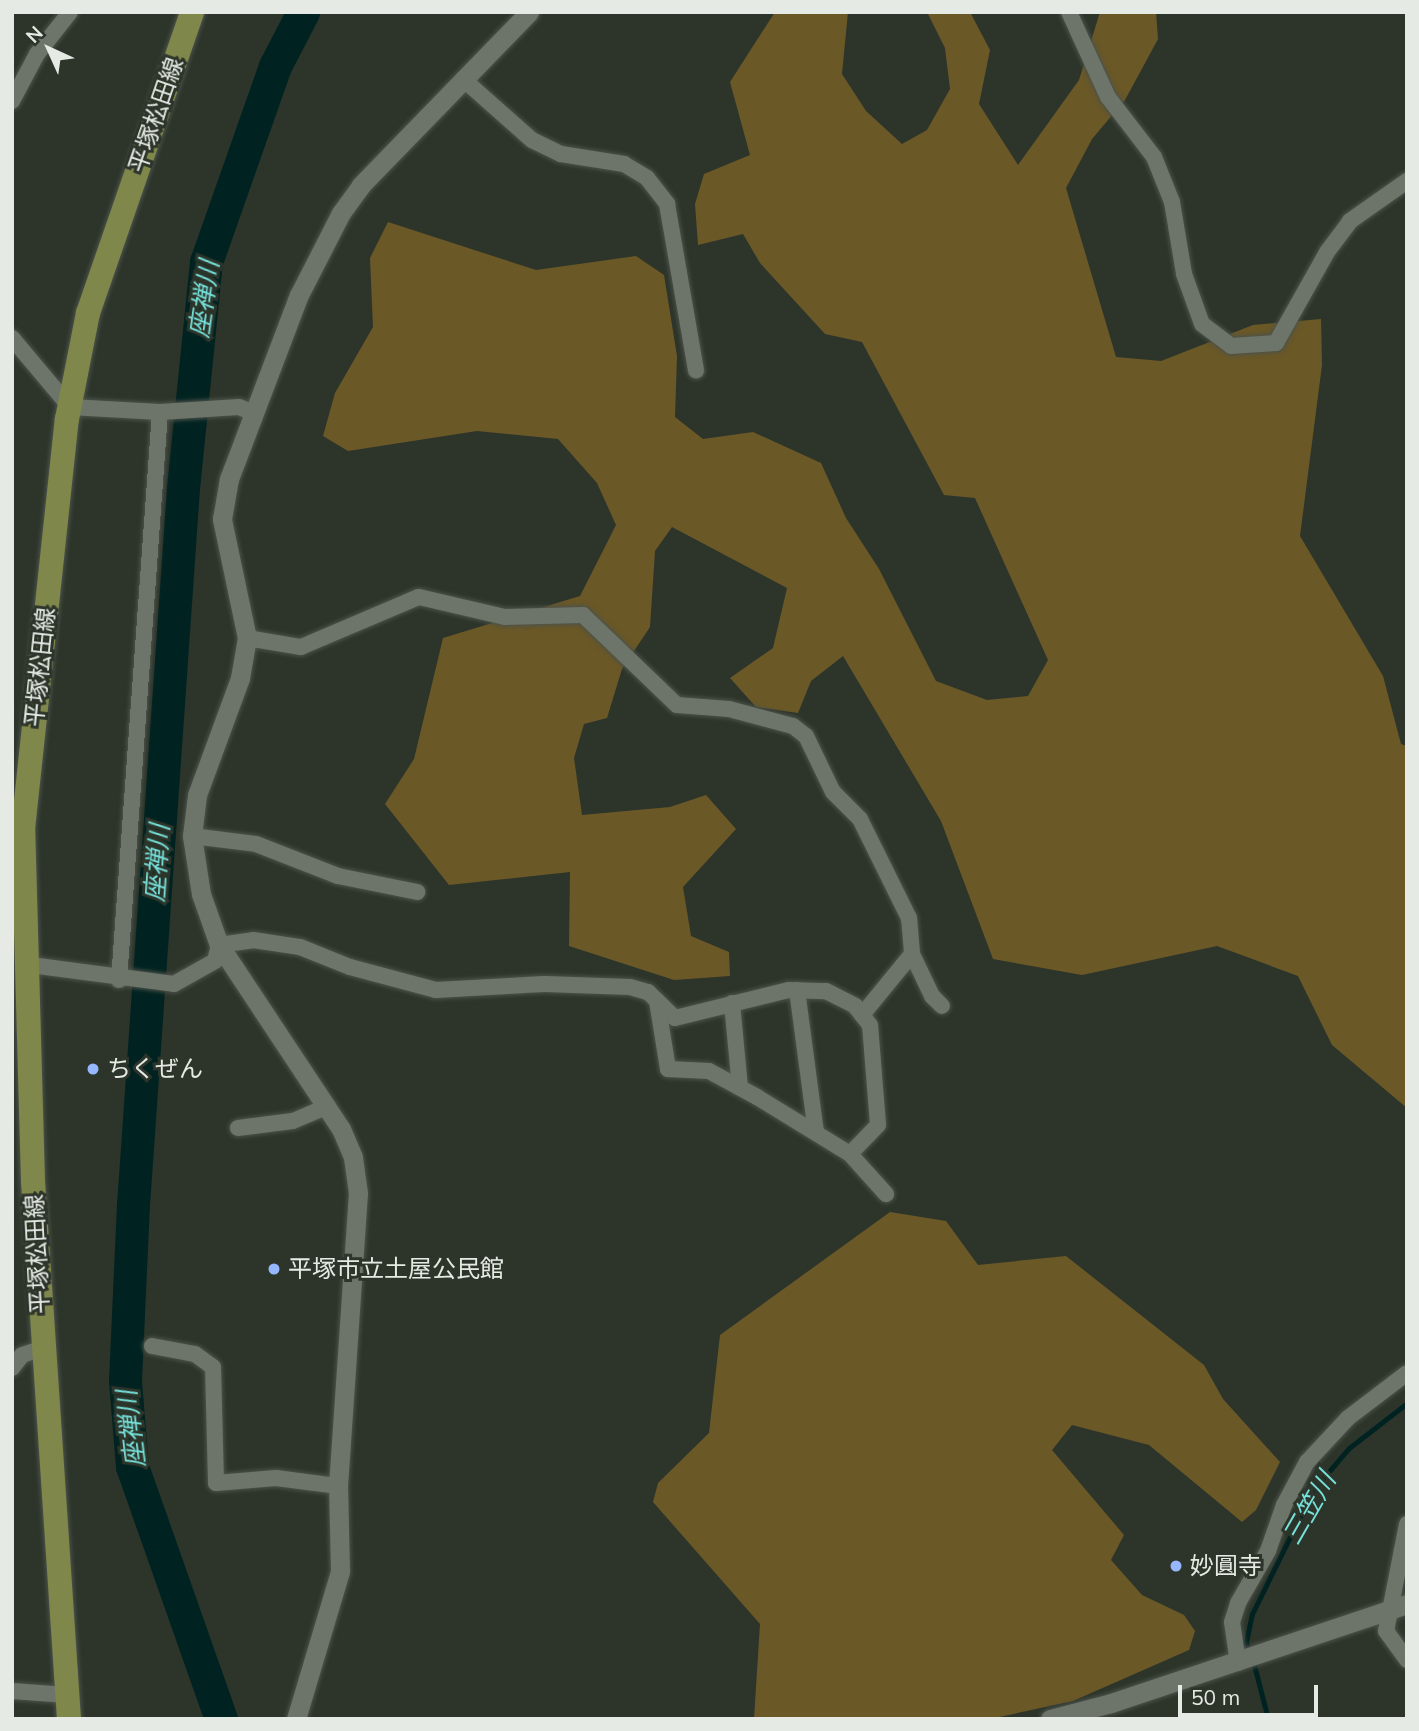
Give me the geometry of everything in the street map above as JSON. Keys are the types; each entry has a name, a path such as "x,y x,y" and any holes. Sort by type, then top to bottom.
{"main road":[{"name":"平塚松田線","path":"68,1707 43,1348 23,964 23,829 70,407 88,313 192,12"}],"street":[{"path":"12,101 37,54 70,12"},
{"path":"296,1719 340,1571 338,1486 358,1193 353,1157 328,1106 219,945 201,894 192,836 197,795 240,678 247,638 222,519 229,479 299,295 341,213 361,185 529,12"},
{"path":"1069,12 1108,97 1154,157 1172,202 1184,274 1202,324 1231,346 1276,343 1327,252 1350,221 1407,181"},
{"path":"463,79 532,140 561,154 624,164 648,178 667,204 696,371"},
{"path":"12,338 70,407 163,412 239,407 254,413"},
{"path":"123,980 163,412"},
{"path":"247,638 301,647 419,597 505,617 583,615 677,705 729,709 793,726 806,736 833,792 860,819 909,918 912,954 932,996 942,1006"},
{"path":"192,836 256,844 338,876 417,892"},
{"path":"219,945 253,940 300,947 350,967 436,990 545,985 631,988 657,1001 675,1018 797,990 826,991 862,1015 870,1025 878,1125 850,1154"},
{"path":"23,964 123,980 168,984 215,961 219,945"},
{"path":"862,1015 912,954"},
{"path":"797,990 816,1133"},
{"path":"657,1001 668,1069 709,1071 740,1088 850,1154 886,1194"},
{"path":"732,1003 740,1088"},
{"path":"238,1128 293,1121 328,1106"},
{"path":"152,1346 195,1354 213,1367 216,1483 276,1478 338,1486"},
{"path":"12,1368 22,1355 43,1348"},
{"path":"1238,1663 1232,1622 1238,1603 1268,1551 1284,1505 1307,1462 1348,1418 1407,1373"},
{"path":"1407,1524 1398,1607 1386,1631 1407,1660"},
{"path":"1050,1719 1238,1663 1398,1607"},
{"path":"12,1692 68,1707"}],"shaded area":[{"path":"775,12 848,12 842,74 866,111 902,144 927,130 950,89 945,48 927,12 970,12 990,50 979,104 1018,165 1079,80 1100,12 1156,12 1158,39 1125,100 1092,139 1066,188 1116,357 1161,361 1253,325 1321,319 1322,365 1300,536 1383,676 1401,744 1407,746 1407,1108 1332,1045 1298,976 1217,946 1082,975 993,959 941,821 843,656 811,681 798,713 756,707 730,678 773,648 787,588 672,527 655,551 650,627 622,669 607,718 584,724 574,758 582,815 670,807 706,795 736,829 683,887 691,936 729,952 730,976 674,980 569,946 570,872 449,885 385,804 414,759 443,638 580,596 616,525 597,483 558,439 477,431 348,451 323,436 335,393 373,327 370,258 388,222 536,270 636,256 664,275 677,356 675,417 703,439 753,432 821,463 846,518 879,569 936,681 987,700 1028,696 1048,660 975,498 944,495 862,342 825,334 760,263 743,234 698,245 695,204 704,174 750,155 730,82"},
{"path":"890,1212 946,1221 978,1265 1066,1256 1204,1365 1223,1399 1280,1462 1256,1510 1242,1522 1149,1445 1072,1425 1052,1450 1124,1535 1111,1560 1142,1595 1184,1615 1195,1631 1189,1650 1073,1701 990,1719 754,1719 760,1624 653,1502 658,1483 709,1433 720,1335"}],"waterway":[{"name":"座禅川","path":"221,1719 132,1466 125,1380 133,1205 183,488 206,262 275,66 303,12"},
{"name":"三笠川","path":"1249,1652 1246,1642 1252,1614 1313,1490 1349,1448 1407,1403"},
{"name":"三笠川","path":"1253,1661 1268,1719"}],"place":[{"name":"ちくぜん","path":"93,1069"},
{"name":"平塚市立土屋公民館","path":"274,1269"},
{"name":"妙圓寺","path":"1176,1566"}]}
